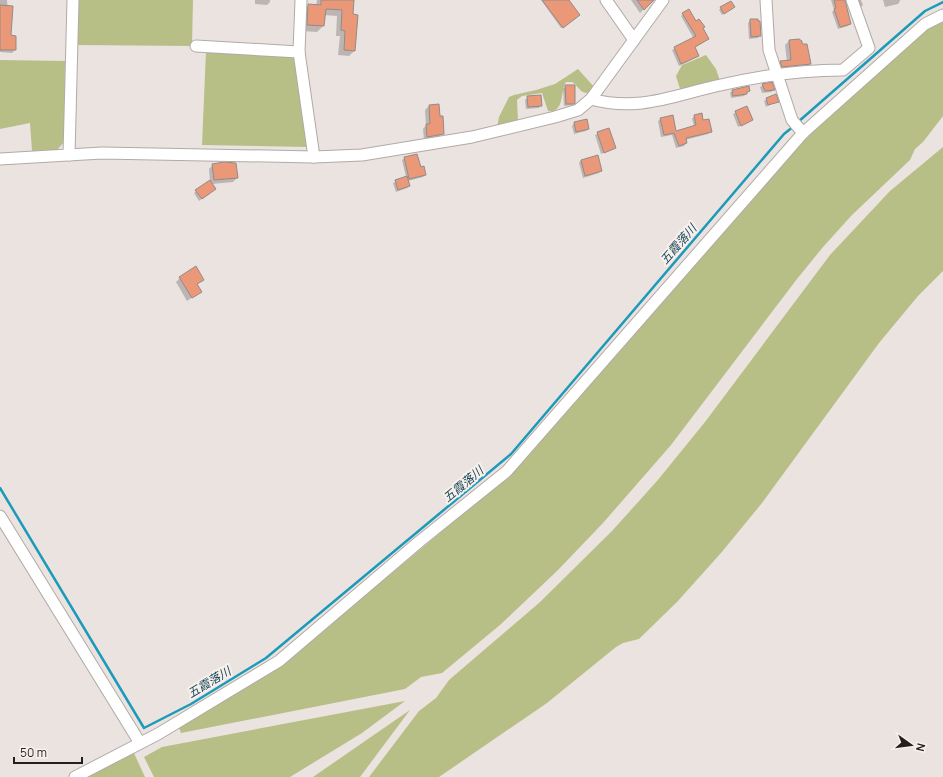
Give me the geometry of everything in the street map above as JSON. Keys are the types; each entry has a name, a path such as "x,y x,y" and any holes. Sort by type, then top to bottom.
{"street":[{"path":"69,155 73,0"},
{"path":"301,0 299,52 314,157"},
{"path":"606,0 634,40"},
{"path":"0,159 102,153 314,157 362,155 472,137 555,118 578,110 591,99 663,0"},
{"path":"766,0 769,50 792,120 801,131"},
{"path":"591,99 610,104 656,102 716,86 777,74 815,70 843,70 869,48 852,0"},
{"path":"75,777 140,743 279,661 420,541 507,471 801,131 925,24 943,15"},
{"path":"196,46 299,52"},
{"path":"0,516 140,743"}],"green space":[{"path":"78,0 193,0 192,45 77,45"},
{"path":"943,20 943,116 923,142 915,149 910,160 852,215 823,247 671,445 603,523 558,570 500,625 442,673 421,677 405,689 181,733 179,728 284,663 512,473 801,139 926,29"},
{"path":"206,51 294,54 308,147 202,145"},
{"path":"706,55 716,69 720,81 681,92 676,76 682,65"},
{"path":"0,60 65,61 64,142 57,150 32,151 30,123 0,129"},
{"path":"578,69 595,88 590,93 582,91 572,82 566,82 560,105 553,111 548,111 542,93 522,96 517,100 518,120 515,123 497,127 499,117 509,97 555,84"},
{"path":"943,147 943,271 918,296 879,343 762,503 721,553 677,602 639,639 623,643 616,647 547,703 439,777 369,777 419,711 436,698 449,680 539,603 612,531 657,481 705,422 830,255 890,191"},
{"path":"405,701 362,733 290,777 154,777 144,757 162,747"},
{"path":"410,710 360,777 313,777"},
{"path":"133,751 145,777 81,777"}],"building":[{"path":"321,0 354,0 353,14 358,15 355,51 344,50 345,31 341,30 342,10 326,9 324,26 307,25 308,4 321,5"},
{"path":"542,0 569,0 580,15 563,28"},
{"path":"637,0 654,0 644,10"},
{"path":"834,0 845,0 851,24 840,27 834,9 836,8"},
{"path":"731,1 735,7 724,14 720,7"},
{"path":"0,5 13,6 11,35 16,36 16,50 0,50"},
{"path":"689,9 696,21 699,19 705,27 703,28 709,39 695,47 699,56 681,64 674,47 696,36 682,13"},
{"path":"750,19 758,19 758,21 760,21 761,36 751,37"},
{"path":"799,39 802,41 802,44 807,44 811,64 782,67 780,61 791,60 789,40"},
{"path":"772,82 775,90 765,91 762,84"},
{"path":"565,85 575,85 575,104 566,104"},
{"path":"749,86 750,91 747,92 747,94 733,96 732,90"},
{"path":"776,94 779,102 768,105 766,98"},
{"path":"541,95 542,106 528,107 527,96"},
{"path":"439,104 440,116 443,116 444,134 427,137 426,124 430,124 429,105"},
{"path":"747,106 753,120 741,126 735,111"},
{"path":"702,113 703,120 709,119 712,132 686,138 687,143 679,146 674,133 664,135 660,118 673,115 676,131 696,125 694,115"},
{"path":"587,119 589,129 576,132 574,122"},
{"path":"609,128 616,148 604,153 597,132"},
{"path":"417,154 421,167 424,166 426,175 409,179 404,157"},
{"path":"598,155 602,171 585,176 581,160"},
{"path":"224,162 236,163 238,178 214,180 212,164"},
{"path":"407,176 410,186 398,190 395,180"},
{"path":"210,180 216,189 202,199 195,190"},
{"path":"196,266 204,280 197,284 202,292 192,298 179,277"}],"waterway":[{"name":"五霞落川","path":"798,122 925,11 943,2"},
{"name":"五霞落川","path":"0,488 144,728 191,704 266,658 511,454 784,134 794,126"}]}
